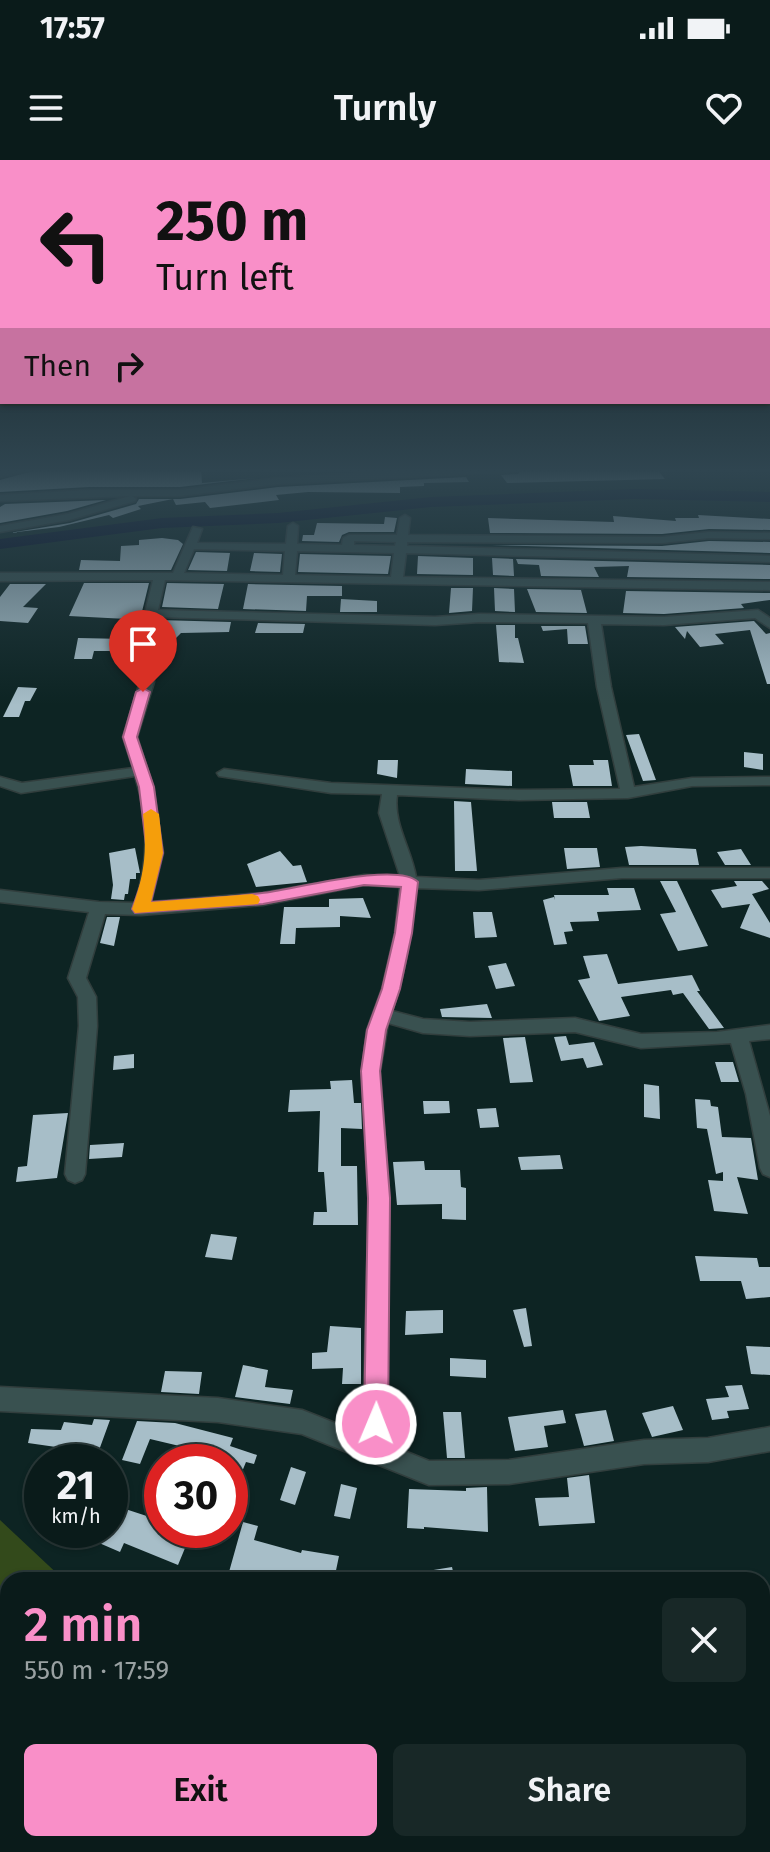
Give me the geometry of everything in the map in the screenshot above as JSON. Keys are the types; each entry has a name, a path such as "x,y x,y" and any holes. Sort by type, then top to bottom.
{"street":[{"path":"177,577 191,547"},
{"path":"240,547 770,559"},
{"path":"396,582 400,547"},
{"path":"289,579 293,548"},
{"path":"0,577 770,586"},
{"path":"141,909 155,853 149,801 130,737 147,682 149,613 160,577"},
{"path":"149,613 435,621 479,618 664,621 758,614 770,624"},
{"path":"594,621 604,687 628,793"},
{"path":"0,781 21,788 141,771"},
{"path":"224,773 331,788 519,795 628,793 692,782 770,781"},
{"path":"375,1453 379,1198 371,1071 376,1030 391,989 403,933 409,882 406,863 387,813 390,789"},
{"path":"0,896 99,908 141,909 263,899 364,880 479,885 622,873 770,873"},
{"path":"75,1174 88,1026 87,997 77,978 99,908"},
{"path":"382,1015 423,1026 470,1029 575,1025 641,1041 717,1039 770,1032"},
{"path":"738,1035 756,1094 770,1168"},
{"path":"0,1399 218,1410 302,1422 429,1473 509,1472 644,1452 708,1450 770,1439"}],"green space":[{"path":"0,1520 24,1542 24,1548 30,1548 55,1572 0,1572"}],"building":[{"path":"121,547 182,547 171,570 79,570 81,560 120,561"},
{"path":"560,547 770,547 770,553"},
{"path":"196,552 230,553 227,571 188,570"},
{"path":"254,553 282,554 280,572 250,571"},
{"path":"300,554 391,556 388,574 298,572"},
{"path":"418,556 473,558 473,575 417,574"},
{"path":"492,558 513,559 514,576 493,575"},
{"path":"516,559 770,565 770,579 627,577 629,566 594,567 599,577 541,576 539,565 518,564"},
{"path":"84,583 149,583 137,632 137,647 126,647 127,619 69,616"},
{"path":"167,583 224,584 218,609 162,607"},
{"path":"10,584 46,584 23,607 38,608 28,623 0,621 0,597"},
{"path":"248,584 342,586 342,596 307,596 306,611 243,609"},
{"path":"451,588 473,588 472,611 449,613"},
{"path":"494,588 514,589 515,612 495,611"},
{"path":"527,589 585,590 581,590 587,613 536,612"},
{"path":"626,591 770,593 770,600 741,604 744,608 664,614 623,613"},
{"path":"341,599 377,601 377,612 340,612"},
{"path":"158,620 231,622 229,632 181,633 174,640 155,640"},
{"path":"754,621 766,634 770,633 770,684 767,684 750,630 715,634 724,644 700,647 687,631 685,639 675,627"},
{"path":"258,623 305,624 303,633 255,633"},
{"path":"496,625 515,625 515,638 518,638 524,663 499,662"},
{"path":"541,626 585,626 588,644 568,644 567,629 543,631"},
{"path":"78,638 126,639 122,651 94,651 92,659 74,659"},
{"path":"18,687 37,688 30,701 25,701 19,717 3,717"},
{"path":"639,734 656,780 643,781 626,735"},
{"path":"744,752 763,754 763,770 744,767"},
{"path":"378,760 398,760 397,778 377,774"},
{"path":"593,760 608,760 612,786 573,786 569,765 594,765"},
{"path":"466,769 512,771 512,786 465,784"},
{"path":"454,801 471,802 477,871 455,871"},
{"path":"552,802 587,802 590,818 554,818"},
{"path":"625,847 696,849 699,865 629,865"},
{"path":"135,848 140,873 136,873 136,879 130,879 124,900 111,899 113,885 109,853"},
{"path":"564,848 597,848 600,867 567,869"},
{"path":"741,849 751,865 725,865 717,852"},
{"path":"280,851 293,866 301,865 307,882 256,887 247,864"},
{"path":"660,881 677,881 708,946 678,951 660,914 676,912"},
{"path":"734,881 762,881 769,889 752,894 770,923 770,938 740,928 750,904 722,908 711,890 737,886"},
{"path":"607,888 634,888 641,910 597,912 599,921 570,922 573,931 564,932 567,944 554,945 543,900 554,897 555,900 554,895 609,895"},
{"path":"363,898 371,918 340,916 340,927 296,928 295,944 280,944 284,907 329,907 329,899"},
{"path":"473,912 492,912 497,937 475,938"},
{"path":"107,917 120,917 114,946 100,943"},
{"path":"607,954 618,984 692,975 700,991 697,991 724,1028 709,1029 683,993 673,995 671,990 621,997 630,1016 599,1021 578,980 590,978 583,956"},
{"path":"506,963 515,986 496,989 488,966"},
{"path":"487,1004 492,1018 442,1017 440,1009"},
{"path":"566,1036 569,1045 594,1042 603,1065 587,1068 583,1058 561,1061 554,1037"},
{"path":"525,1037 533,1082 510,1083 503,1038"},
{"path":"134,1054 134,1068 113,1070 114,1056"},
{"path":"715,1062 733,1062 739,1082 721,1082"},
{"path":"352,1080 354,1103 361,1103 362,1129 341,1128 341,1166 357,1166 358,1225 313,1225 314,1212 327,1212 324,1172 318,1172 320,1111 288,1112 290,1090 331,1089 330,1081"},
{"path":"644,1084 659,1086 660,1119 644,1117"},
{"path":"695,1099 710,1100 711,1106 718,1107 722,1137 751,1138 758,1180 737,1177 748,1214 714,1211 708,1180 723,1181 723,1172 716,1174 707,1129 697,1128"},
{"path":"423,1101 449,1101 450,1113 424,1114"},
{"path":"496,1108 499,1127 480,1128 477,1109"},
{"path":"68,1113 57,1178 16,1182 18,1167 27,1166 33,1115"},
{"path":"124,1143 122,1157 89,1159 90,1145"},
{"path":"560,1155 563,1169 521,1170 518,1157"},
{"path":"424,1161 425,1170 460,1170 461,1187 466,1188 466,1220 442,1219 442,1204 397,1205 393,1162"},
{"path":"211,1234 237,1237 232,1260 205,1257"},
{"path":"695,1256 757,1258 759,1267 770,1267 770,1297 746,1299 741,1281 700,1281"},
{"path":"526,1308 532,1346 524,1347 513,1310"},
{"path":"443,1310 443,1333 405,1335 406,1311"},
{"path":"330,1326 361,1328 361,1384 342,1384 343,1368 312,1369 312,1353 327,1352"},
{"path":"746,1346 770,1347 770,1375 751,1374"},
{"path":"450,1358 486,1360 486,1378 450,1376"},
{"path":"243,1365 268,1370 265,1387 293,1390 290,1404 235,1397"},
{"path":"165,1371 202,1372 199,1394 161,1392"},
{"path":"742,1385 749,1409 727,1411 729,1418 712,1420 706,1399 729,1397 725,1386"},
{"path":"673,1406 683,1430 652,1437 642,1413"},
{"path":"563,1410 566,1423 544,1426 548,1447 515,1451 508,1417"},
{"path":"606,1410 614,1441 584,1446 575,1414"},
{"path":"443,1412 461,1412 465,1458 447,1458"},
{"path":"94,1419 110,1420 101,1444 28,1443 31,1429 61,1430 64,1422 92,1425"},
{"path":"137,1421 175,1423 233,1438 231,1444 171,1444 150,1439 148,1444 144,1444 140,1464 128,1461 128,1444"},
{"path":"248,1452 257,1455 254,1464 248,1462"},
{"path":"291,1467 306,1472 295,1505 280,1500"},
{"path":"589,1475 595,1523 539,1526 535,1498 569,1497 567,1478"},
{"path":"341,1484 357,1488 350,1519 334,1516"},
{"path":"487,1487 488,1532 407,1528 409,1489 466,1491 466,1488"},
{"path":"128,1510 144,1515 144,1548 185,1548 178,1565 128,1545"},
{"path":"248,1523 258,1526 254,1540 301,1553 302,1550 339,1556 336,1572 229,1572 236,1548 248,1548"},
{"path":"452,1567 453,1572 421,1572"}],"slow traffic":[{"path":"151,814 155,853 141,909 252,900"}],"route":[{"path":"143,692 130,737 146,787 155,853 141,909 263,899 364,880 409,882 403,933 391,989 376,1030 371,1071 379,1198 376,1424"}]}
